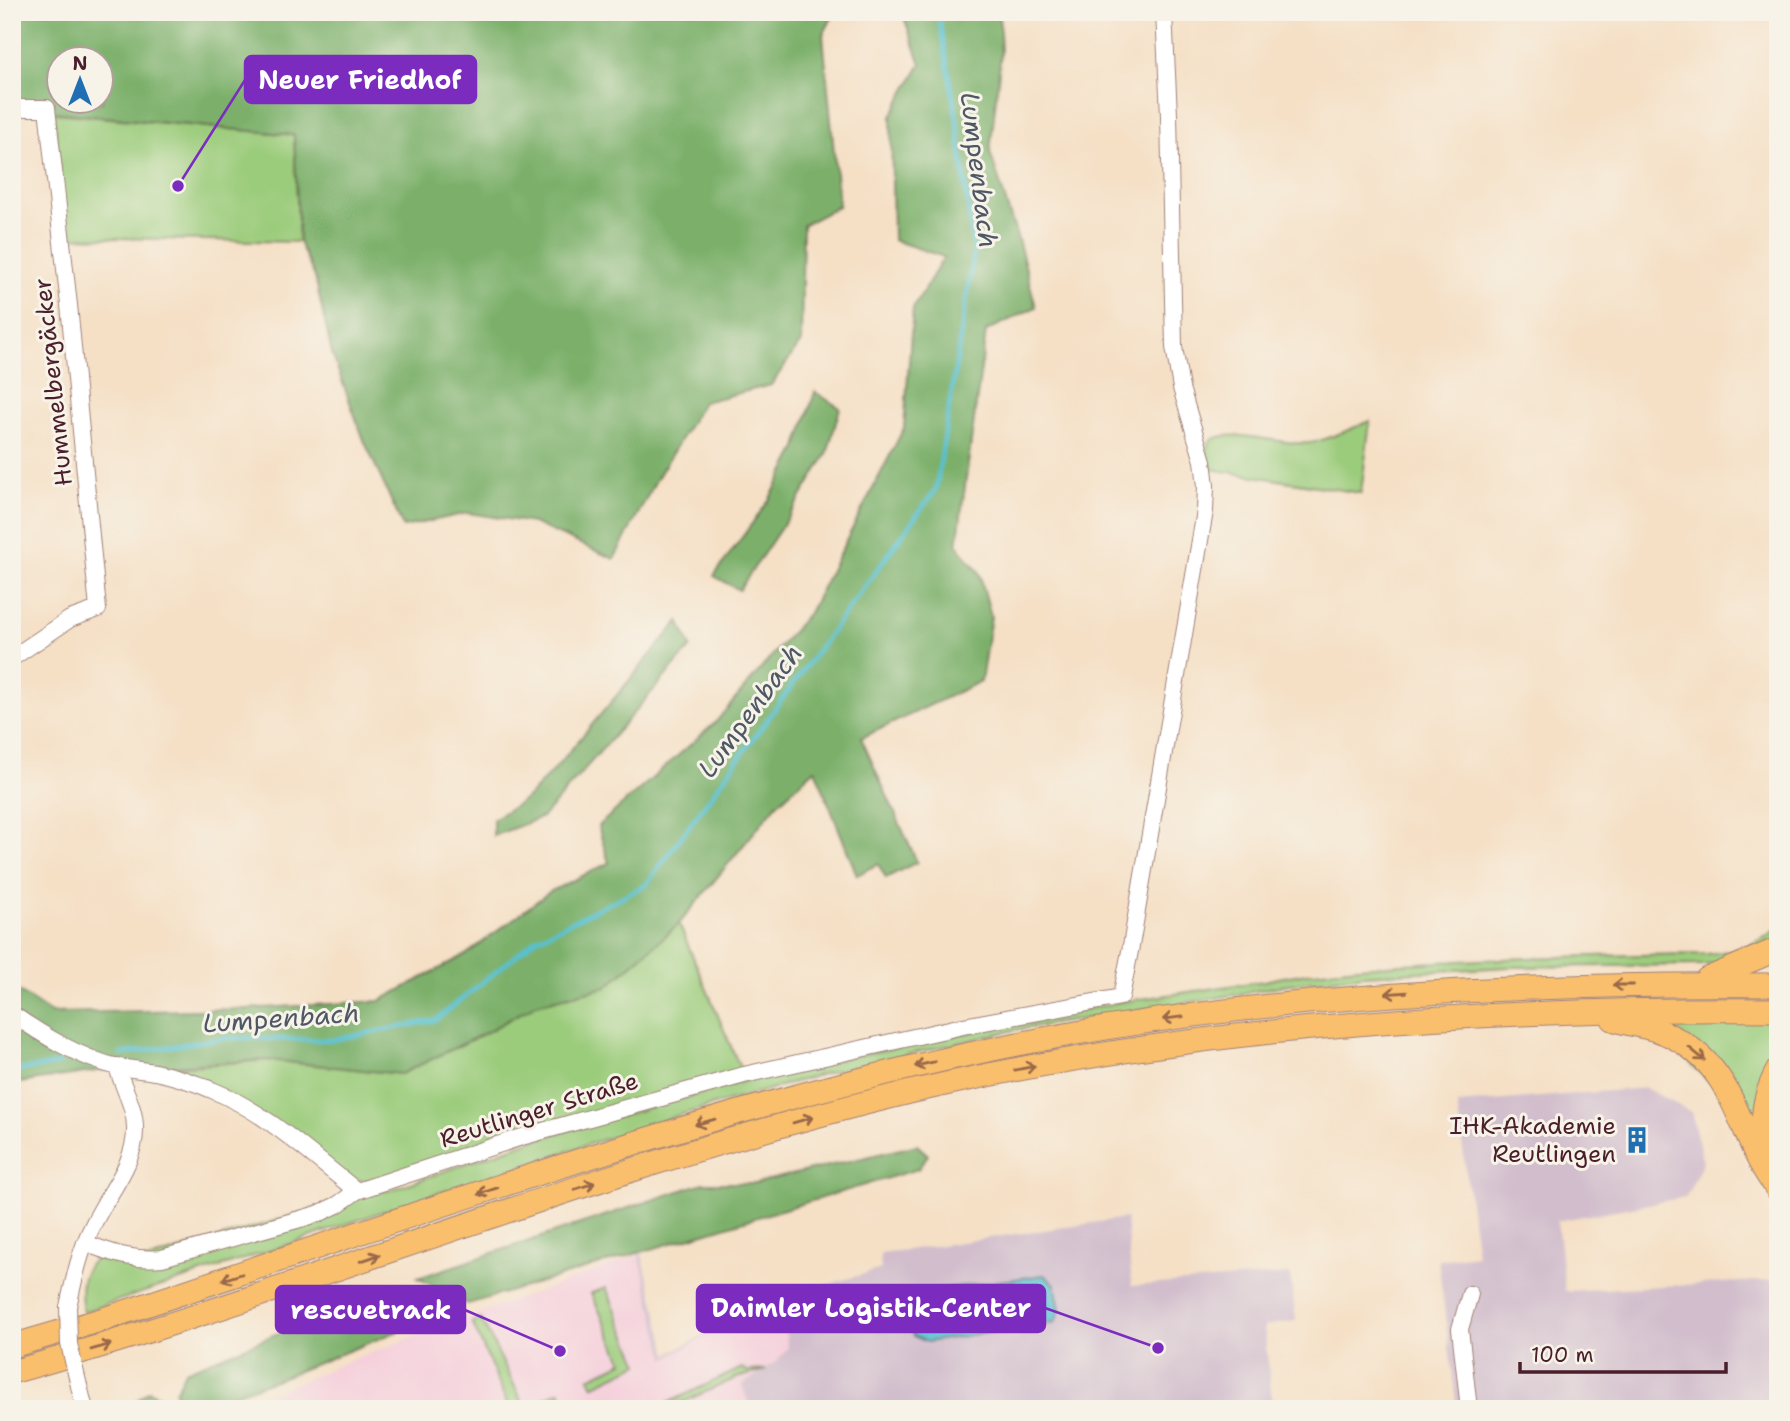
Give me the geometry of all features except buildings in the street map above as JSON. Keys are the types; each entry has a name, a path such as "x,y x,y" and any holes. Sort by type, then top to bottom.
{"highway":[{"path":"1692,985 1778,949"},
{"path":"12,1346 104,1320 679,1129 829,1087 974,1053 1126,1024 1293,1002 1487,988 1778,985"},
{"path":"12,1373 117,1343 688,1153 906,1093 1090,1056 1243,1034 1409,1018 1590,1011 1778,1010"},
{"path":"1590,1011 1625,1024 1668,1034 1701,1057 1725,1084 1763,1168 1778,1190"},
{"path":"1778,1070 1766,1095 1763,1120 1769,1156 1778,1174"}],"street":[{"name":"Reutlinger Straße","path":"85,1243 117,1256 162,1258 318,1214 357,1191 525,1136 744,1075 950,1028 1121,997 1201,538 1206,486 1197,438 1181,388 1174,347 1164,12"},
{"name":"Hummelbergäcker","path":"12,108 47,108 98,609 70,619 12,657"},
{"path":"12,1014 64,1046 117,1066 157,1072 188,1081 235,1100 265,1118 357,1191"},
{"path":"85,1409 69,1344 68,1307 85,1243 126,1167 136,1130 130,1102 117,1066"},
{"path":"1469,1409 1460,1329 1470,1294"}],"shaded area":[{"path":"1645,1088 1691,1112 1703,1162 1686,1197 1557,1221 1565,1291 1778,1280 1778,1409 1457,1409 1438,1260 1477,1255 1457,1104"},
{"path":"1126,1218 1132,1286 1290,1274 1296,1321 1264,1326 1273,1409 751,1409 742,1385 776,1362 788,1348 784,1325 778,1316 770,1307 761,1304 740,1307 722,1327 665,1359 639,1255 641,1251 668,1354 719,1327 728,1315 741,1305 771,1301 881,1269 880,1254"},
{"path":"639,1255 665,1358 722,1327 740,1307 761,1304 770,1307 778,1316 784,1325 788,1348 776,1362 742,1385 751,1409 236,1409 353,1359"}],"green space":[{"path":"12,12 835,12 823,35 839,206 803,225 801,342 771,385 703,402 656,480 614,559 533,523 468,513 403,527 364,440 332,354 315,277 299,242 294,135 96,116 116,116 116,46 46,46 46,111 12,108"},
{"path":"902,12 999,12 1001,53 990,152 1036,307 986,331 957,545 979,572 991,616 981,681 861,738 917,862 886,878 878,864 857,875 815,769 777,804 679,924 606,987 536,1004 485,1033 401,1074 268,1060 104,1070 12,1084 12,987 51,1013 246,1009 380,1001 467,954 549,892 609,863 598,826 715,723 810,611 904,428 913,308 944,257 893,240 891,116 921,64"},
{"path":"54,116 87,116 294,135 299,242 65,237"},
{"path":"815,392 840,408 827,454 739,590 714,576 769,500 796,450"},
{"path":"1370,421 1361,493 1209,469 1207,449 1209,443 1216,438 1241,436 1309,443 1332,437"},
{"path":"679,621 691,647 543,817 493,836 493,819 526,799 559,764"},
{"path":"679,924 741,1070 378,1181 354,1180 164,1068 268,1060 401,1074 485,1033 536,1004 606,987"},
{"path":"1778,928 1778,938 1737,959 1706,965 1509,967 1364,975 1289,984 1015,1030 826,1073 676,1116 83,1312 83,1277 95,1259 133,1264 361,1195 391,1190 527,1142 745,1081 825,1062 1120,1002 1307,973 1472,960 1707,954 1744,947"},
{"path":"1641,1016 1778,1016 1778,1059 1760,1093 1757,1119 1751,1121"},
{"path":"917,1145 928,1155 918,1169 468,1304 418,1278 703,1183 756,1183"},
{"path":"606,1288 639,1364 593,1386 589,1378 623,1362 591,1293"},
{"path":"387,1289 441,1314 283,1377 191,1409 186,1409 175,1392 185,1371"},
{"path":"481,1319 525,1407 560,1391 564,1399 541,1409 510,1409 472,1322"},
{"path":"742,1368 747,1371 766,1370 736,1378 668,1409 655,1409"},
{"path":"149,1391 166,1399 171,1409 126,1409"}],"water":[{"path":"1044,1275 1055,1284 1060,1310 1055,1322 927,1342 913,1336 908,1304 918,1292"}],"waterway":[{"name":"Lumpenbach","path":"121,1054 225,1038 332,1040 436,1020 536,939 646,885 936,489 974,251 956,114 938,12"},
{"name":"Lumpenbach","path":"12,1071 59,1064"}],"place":[{"name":"Neuer Friedhof","path":"178,186"},
{"name":"IHK-Akademie Reutlingen","path":"1637,1140"},
{"name":"Daimler Logistik-Center","path":"1158,1348"},
{"name":"rescuetrack","path":"560,1351"}]}
